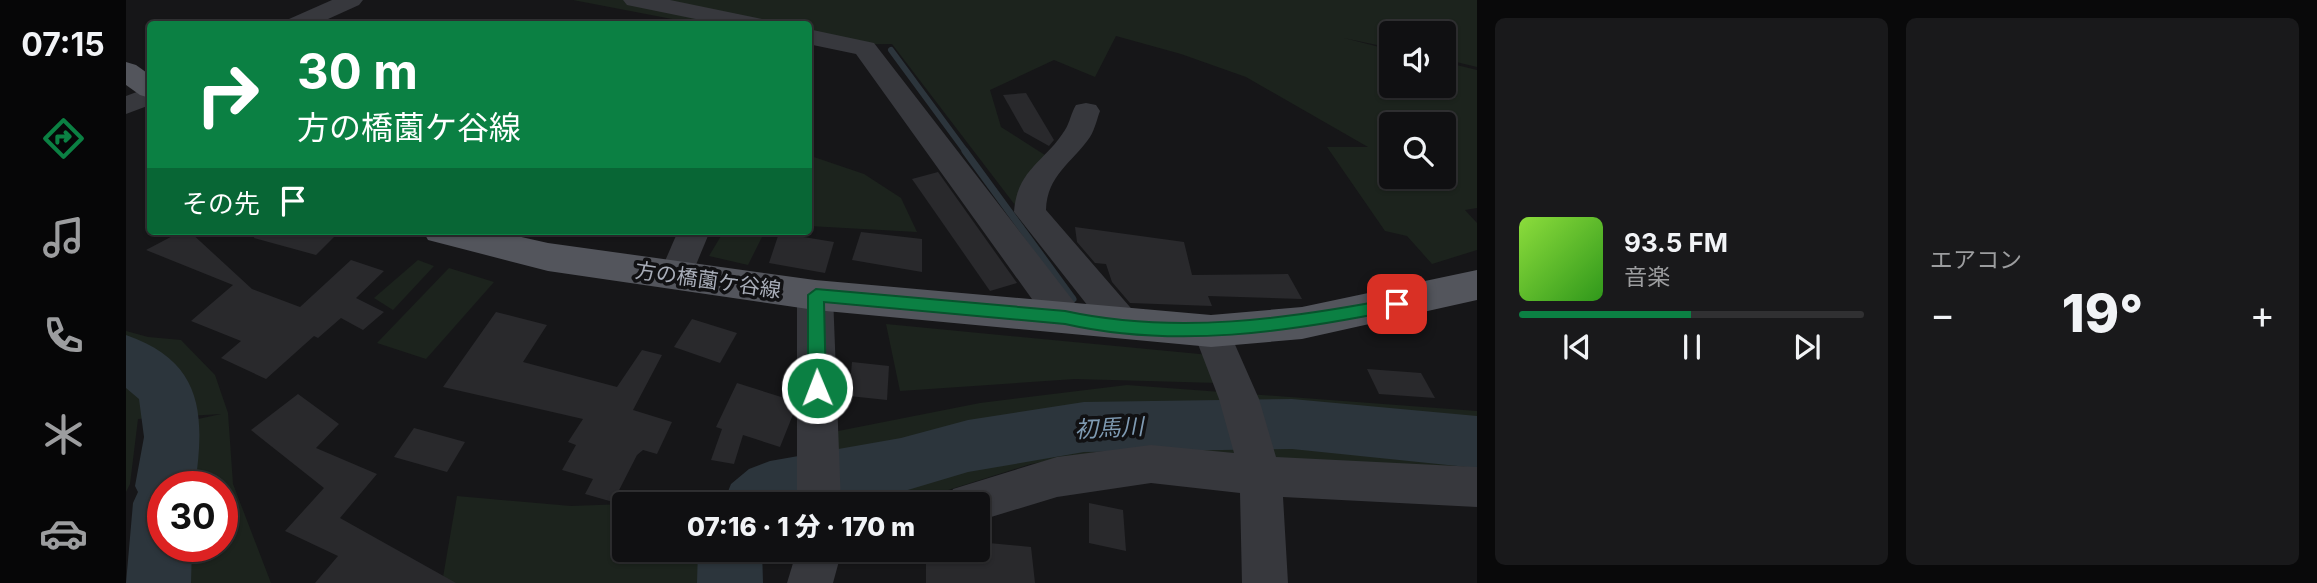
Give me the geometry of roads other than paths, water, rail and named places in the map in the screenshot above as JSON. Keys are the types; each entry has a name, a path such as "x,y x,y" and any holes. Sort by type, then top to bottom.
{"main road":[{"path":"126,71 147,87"},
{"name":"方の橋薗ケ谷線","path":"457,235 548,257 816,295 1211,331 1302,323 1477,285"}],"street":[{"path":"301,21 320,5 351,0"},
{"path":"635,0 738,21"},
{"path":"320,5 351,21"},
{"path":"812,37 865,48 1065,317"},
{"path":"126,106 147,96"},
{"path":"1086,111 1078,133 1041,175 1031,193 1030,212 1123,324"},
{"path":"676,275 692,235"},
{"path":"816,295 819,492"},
{"path":"1211,331 1239,399 1259,470 1265,583"},
{"path":"990,497 1058,477 1151,464 1477,487"},
{"path":"810,583 816,562"}],"waterway":[{"path":"891,50 966,152"},
{"path":"965,151 1073,299"},
{"name":"初馬川","path":"126,357 165,388 173,437 167,471"},
{"name":"初馬川","path":"767,492 770,489 901,465 968,446 1084,427 1292,424 1477,442"},
{"name":"初馬川","path":"158,583 159,562"},
{"name":"初馬川","path":"730,562 730,583"}]}
